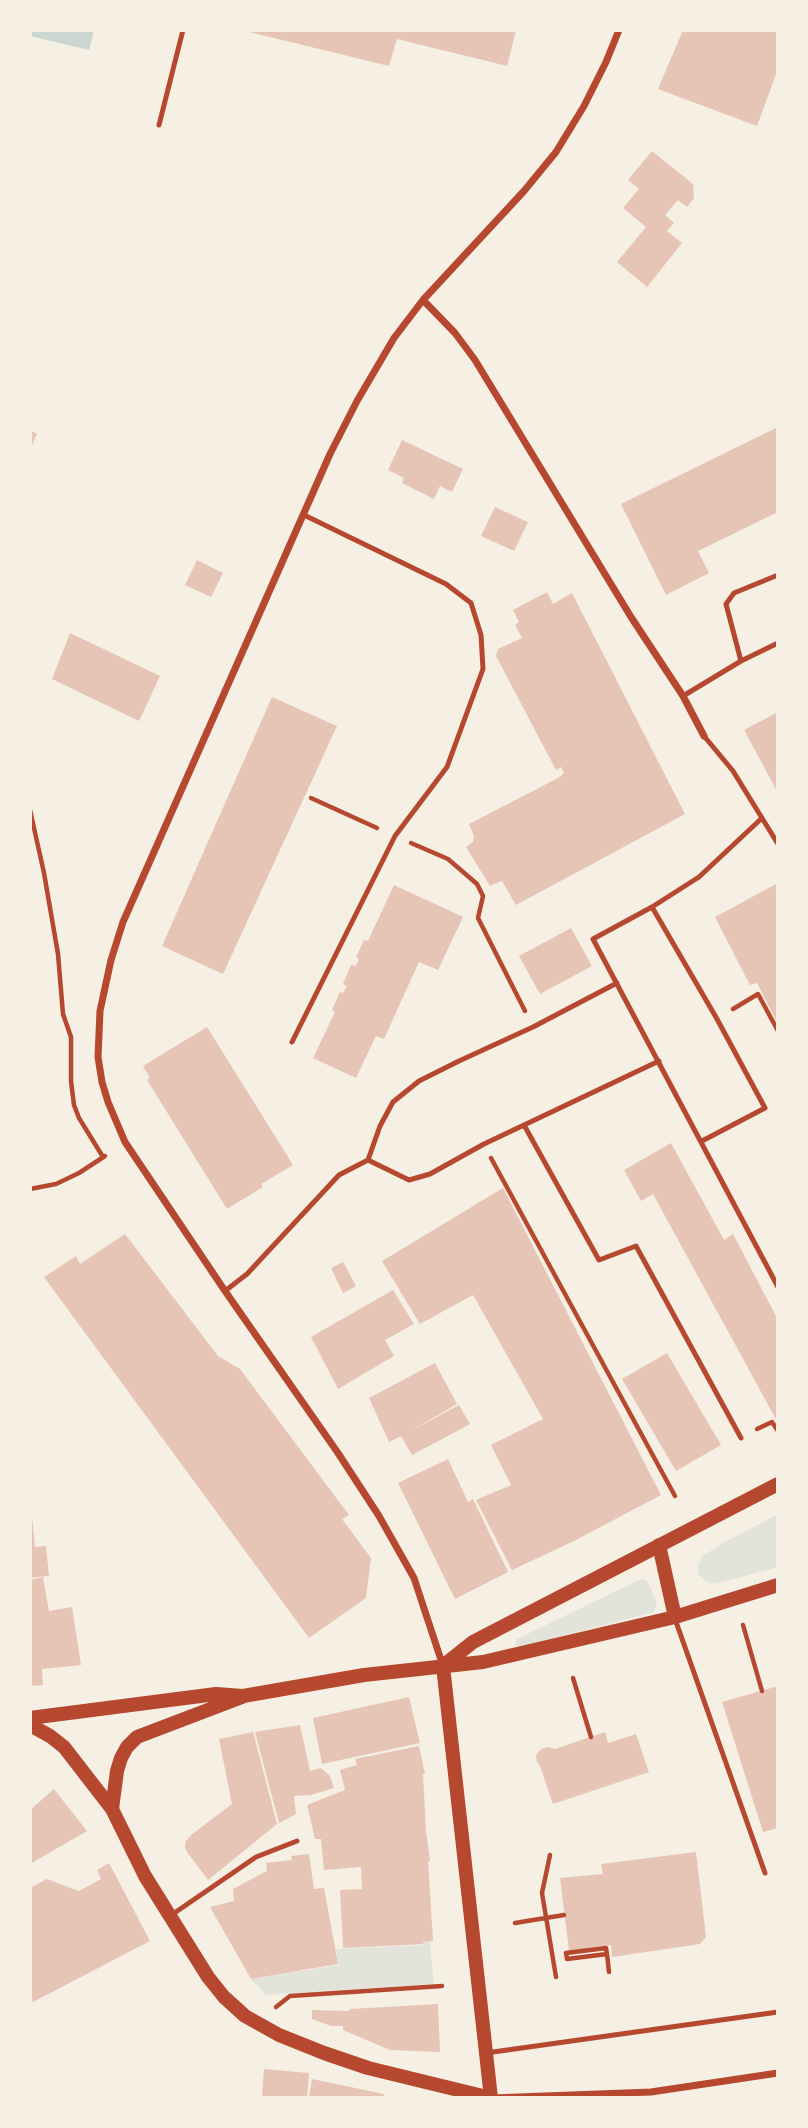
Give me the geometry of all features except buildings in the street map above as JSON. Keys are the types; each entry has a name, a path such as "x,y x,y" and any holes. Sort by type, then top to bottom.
{"main road":[{"path":"443,1666 474,1642 778,1484"},
{"path":"659,1545 675,1618"},
{"path":"112,1809 121,1758 137,1737 243,1696 363,1675 483,1662 675,1618 778,1585"},
{"path":"30,1725 64,1747 112,1809 145,1876 208,1977 224,1997 245,2016 324,2053 368,2068 491,2098 443,1666"},
{"path":"30,1718 216,1694 243,1696"}],"street":[{"path":"443,1666 414,1578 398,1547 338,1453 125,1142 108,1102 98,1057 100,1011 111,960 123,922 330,454 368,379 423,300 524,191 556,152 589,95 619,30"},
{"path":"423,300 455,332 475,360 631,617 683,696 704,736"},
{"path":"491,2098 651,2092 778,2073"}],"lane":[{"path":"159,125 183,30"},
{"path":"292,1042 394,836 447,767 483,669 481,635 471,603 446,584 304,515"},
{"path":"741,661 726,604 734,593 778,575"},
{"path":"683,696 741,661 778,643"},
{"path":"704,736 733,771 778,844"},
{"path":"762,818 698,877 652,907 593,939 778,1287"},
{"path":"652,907 765,1108 702,1141"},
{"path":"225,1291 247,1273 339,1175 368,1160 380,1126 393,1102 419,1081 533,1027 617,983"},
{"path":"368,1160 409,1180 430,1174 484,1144 659,1061"},
{"path":"524,1125 599,1260 636,1246 741,1438"},
{"path":"675,1618 765,1873"},
{"path":"170,1916 256,1857 297,1841"},
{"path":"486,2053 778,2012"}],"path":[{"path":"30,810 58,954 63,1014 71,1037 74,1105 103,1157"},
{"path":"478,918 533,1027"},
{"path":"717,1019 758,994 778,1031"},
{"path":"30,1188 56,1184 79,1173 125,1142"},
{"path":"484,1144 675,1496"},
{"path":"743,1625 762,1691"},
{"path":"573,1678 591,1737"},
{"path":"550,1855 542,1893 556,1977"},
{"path":"515,1923 564,1915"},
{"path":"607,1954 567,1959 566,1953 606,1948 607,1954 609,1972"},
{"path":"275,2008 290,1996 442,1986"}],"shaded area":[{"path":"30,30 94,30 89,50 30,36"},
{"path":"778,1514 778,1567 715,1584 707,1582 699,1575 698,1565 702,1557"},
{"path":"644,1579 657,1603 654,1612 521,1647 515,1645 517,1639"},
{"path":"424,1942 430,1942 434,1984 266,1995 251,1979 338,1965 336,1949 424,1945"}]}
